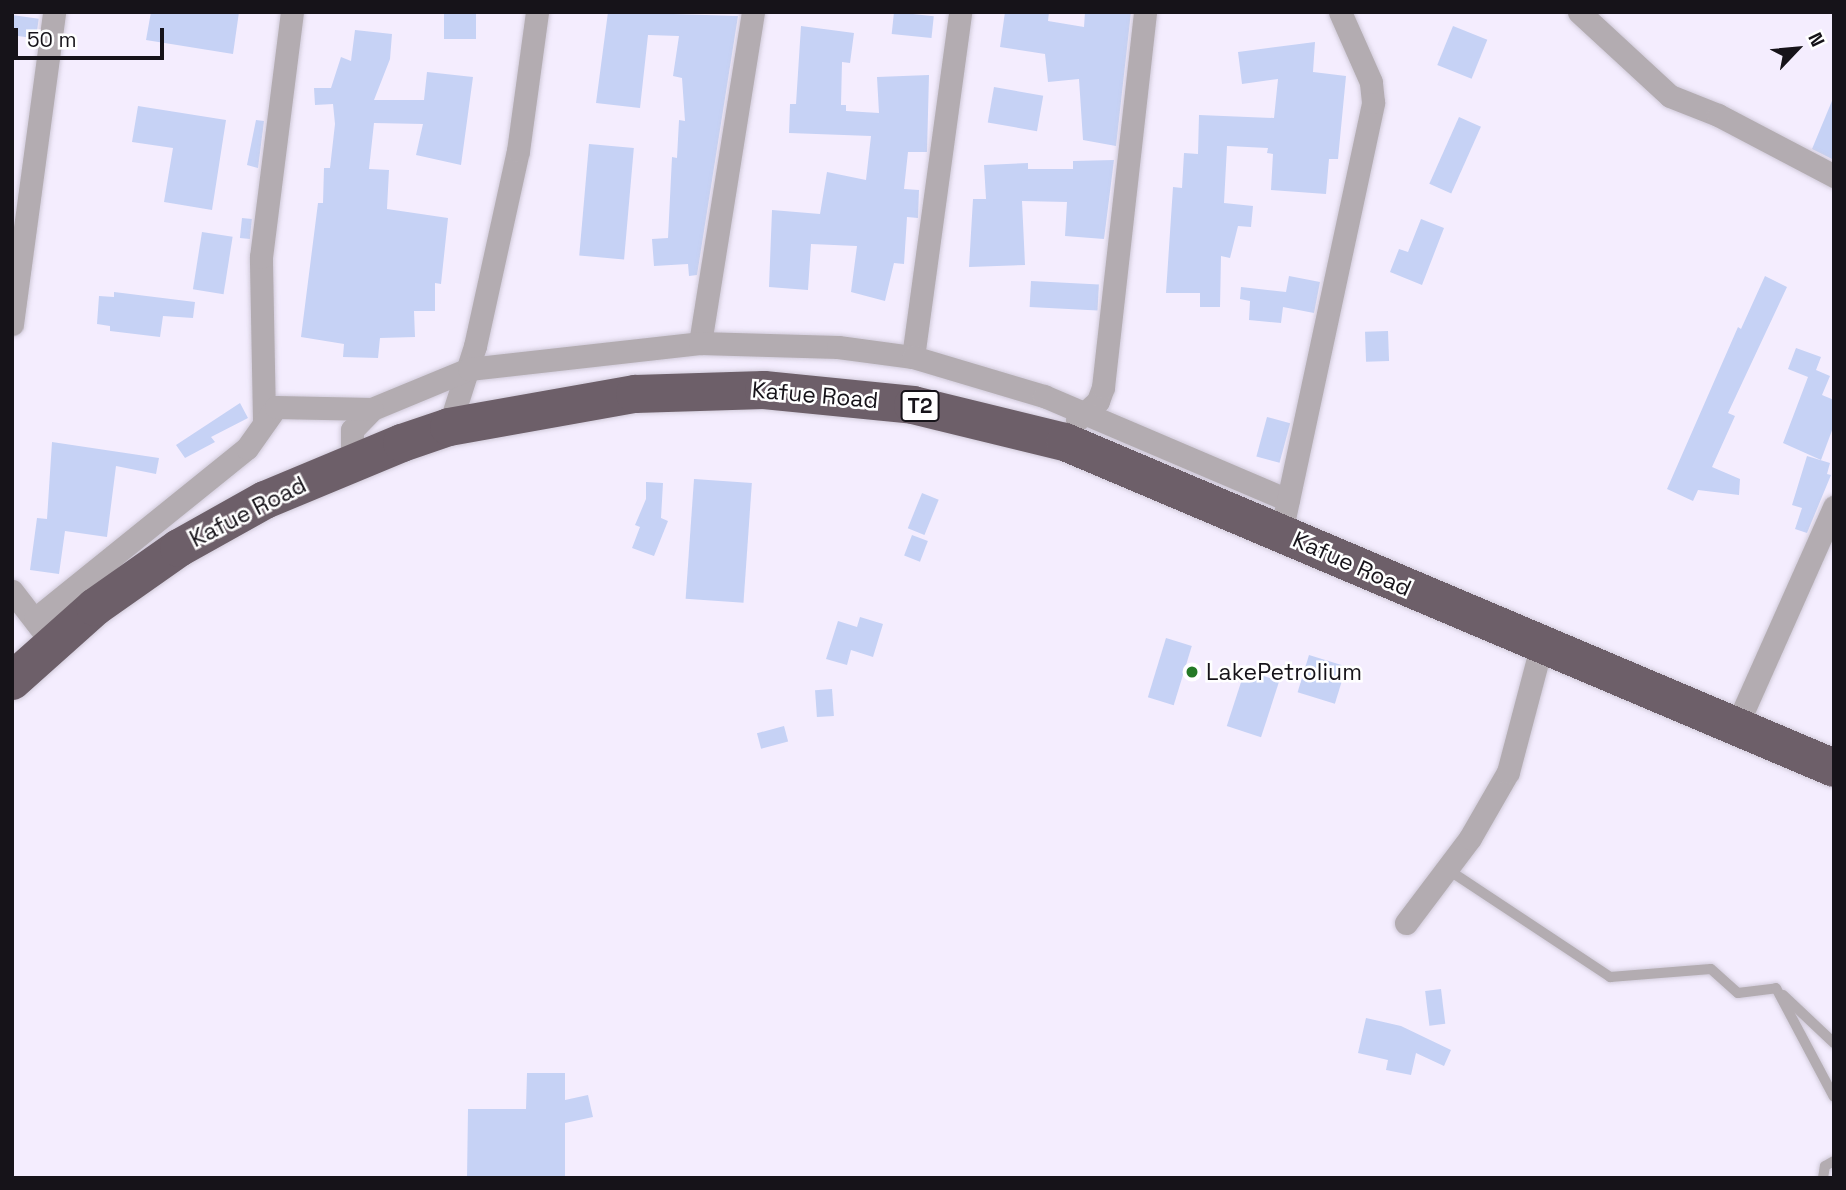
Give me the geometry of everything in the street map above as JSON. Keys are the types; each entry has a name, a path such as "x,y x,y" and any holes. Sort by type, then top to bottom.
{"highway":[{"name":"Kafue Road","path":"12,681 43,632 179,548 265,500 352,462 449,427 635,394 764,390 914,405 1065,442 1284,517 1541,647 1834,768"}],"street":[{"path":"12,324 54,12"},
{"path":"264,419 261,257 292,12"},
{"path":"449,427 469,369 518,151 537,12"},
{"path":"700,343 753,12"},
{"path":"913,357 960,12"},
{"path":"1065,442 1078,418 1088,412 1103,387 1145,12"},
{"path":"12,591 43,632 247,448 264,419 276,407 372,409 469,369 700,343 838,347 913,357 1088,412 1284,517 1373,102 1371,82 1340,12"},
{"path":"1579,12 1670,96 1718,115 1834,176"},
{"path":"352,462 352,430 372,409"},
{"path":"1736,727 1834,507"},
{"path":"1406,923 1447,869 1508,772 1541,647"}],"lane":[{"path":"1447,869 1610,977 1711,970 1738,993 1776,988"},
{"path":"1776,988 1834,1043"},
{"path":"1776,988 1834,1097"},
{"path":"1824,1178 1825,1166 1834,1161"}],"building":[{"path":"151,12 239,12 233,54 146,40"},
{"path":"444,12 476,12 476,39 444,39"},
{"path":"608,12 738,16 697,275 689,276 688,264 654,266 652,239 668,238 672,157 677,158 679,120 685,121 682,78 673,76 679,36 648,35 640,108 596,103"},
{"path":"894,12 934,16 931,38 892,34"},
{"path":"1005,12 1049,12 1048,21 1084,27 1085,12 1131,12 1116,146 1083,140 1079,79 1048,82 1045,54 1000,47"},
{"path":"12,15 39,19 36,39 12,35"},
{"path":"801,26 854,33 850,63 842,62 841,105 846,105 846,111 879,113 877,77 929,75 927,152 908,152 904,189 919,190 918,218 907,217 904,264 894,263 885,301 851,292 857,246 811,244 808,290 769,287 772,210 820,214 827,172 866,180 871,136 789,133 790,104 796,104"},
{"path":"1453,26 1487,40 1472,79 1437,65"},
{"path":"355,30 392,34 390,59 374,100 424,100 427,72 473,77 461,165 416,155 423,124 374,123 369,169 389,170 387,209 448,218 441,284 435,283 435,311 414,311 415,337 380,338 378,358 343,357 344,344 301,337 318,203 323,203 324,168 330,168 335,124 333,104 315,105 314,88 331,88 341,57 351,61"},
{"path":"1315,42 1313,72 1346,76 1338,159 1329,159 1326,194 1271,190 1273,154 1267,153 1268,148 1227,146 1224,203 1253,206 1251,227 1238,226 1230,258 1221,256 1220,307 1200,307 1200,293 1166,293 1173,187 1182,188 1184,153 1198,154 1199,115 1274,118 1278,79 1242,84 1238,52"},
{"path":"994,87 1043,96 1037,131 988,122"},
{"path":"1834,96 1834,160 1812,149"},
{"path":"138,106 226,120 212,210 164,202 173,148 132,142"},
{"path":"1459,117 1481,127 1451,193 1429,184"},
{"path":"256,120 264,121 258,168 247,165"},
{"path":"589,144 634,148 624,259 579,256"},
{"path":"1114,160 1104,239 1065,236 1067,202 1022,201 1025,265 969,267 973,199 986,199 984,165 1028,163 1028,169 1073,169 1073,161"},
{"path":"242,218 252,219 250,239 240,238"},
{"path":"1421,219 1444,228 1422,285 1390,272 1399,249 1408,252"},
{"path":"202,232 233,237 224,294 193,289"},
{"path":"1289,276 1320,282 1314,313 1283,307 1281,323 1249,320 1250,301 1240,299 1241,287 1286,292"},
{"path":"1765,276 1787,287 1728,413 1735,416 1712,467 1740,479 1739,495 1698,490 1693,501 1667,489 1738,327 1741,329"},
{"path":"1031,281 1099,285 1098,311 1030,307"},
{"path":"114,292 195,302 193,318 163,316 160,337 110,331 110,326 97,324 99,296 114,297"},
{"path":"1388,331 1389,361 1366,362 1365,332"},
{"path":"1796,348 1821,357 1816,370 1830,376 1822,395 1834,400 1834,425 1821,460 1783,443 1808,377 1788,369"},
{"path":"240,403 248,418 211,437 215,442 185,458 176,445"},
{"path":"1267,417 1290,423 1280,463 1256,457"},
{"path":"52,442 159,458 156,474 116,466 107,537 65,531 59,574 30,570 37,518 47,519"},
{"path":"1807,456 1830,463 1827,474 1831,475 1807,533 1795,529 1802,508 1792,505"},
{"path":"694,479 752,483 743,603 686,599"},
{"path":"646,482 663,483 661,518 668,521 654,556 632,548 640,527 635,525 646,499"},
{"path":"922,493 939,500 924,535 908,528"},
{"path":"912,535 928,541 920,562 904,556"},
{"path":"860,617 883,624 873,657 851,650 847,665 826,659 838,621 857,627"},
{"path":"1166,638 1192,646 1174,705 1148,697"},
{"path":"1309,655 1346,666 1335,704 1298,692"},
{"path":"1245,670 1279,681 1261,737 1227,726"},
{"path":"832,689 834,716 817,717 815,690"},
{"path":"784,726 788,741 761,749 757,733"},
{"path":"1441,989 1445,1024 1429,1026 1425,991"},
{"path":"1366,1018 1401,1026 1451,1050 1444,1066 1416,1053 1411,1075 1386,1070 1388,1060 1358,1053"},
{"path":"527,1073 565,1073 565,1100 588,1095 593,1117 565,1123 565,1178 467,1178 468,1109 526,1109"}],"place":[{"name":"LakePetrolium","path":"1192,672"}]}
